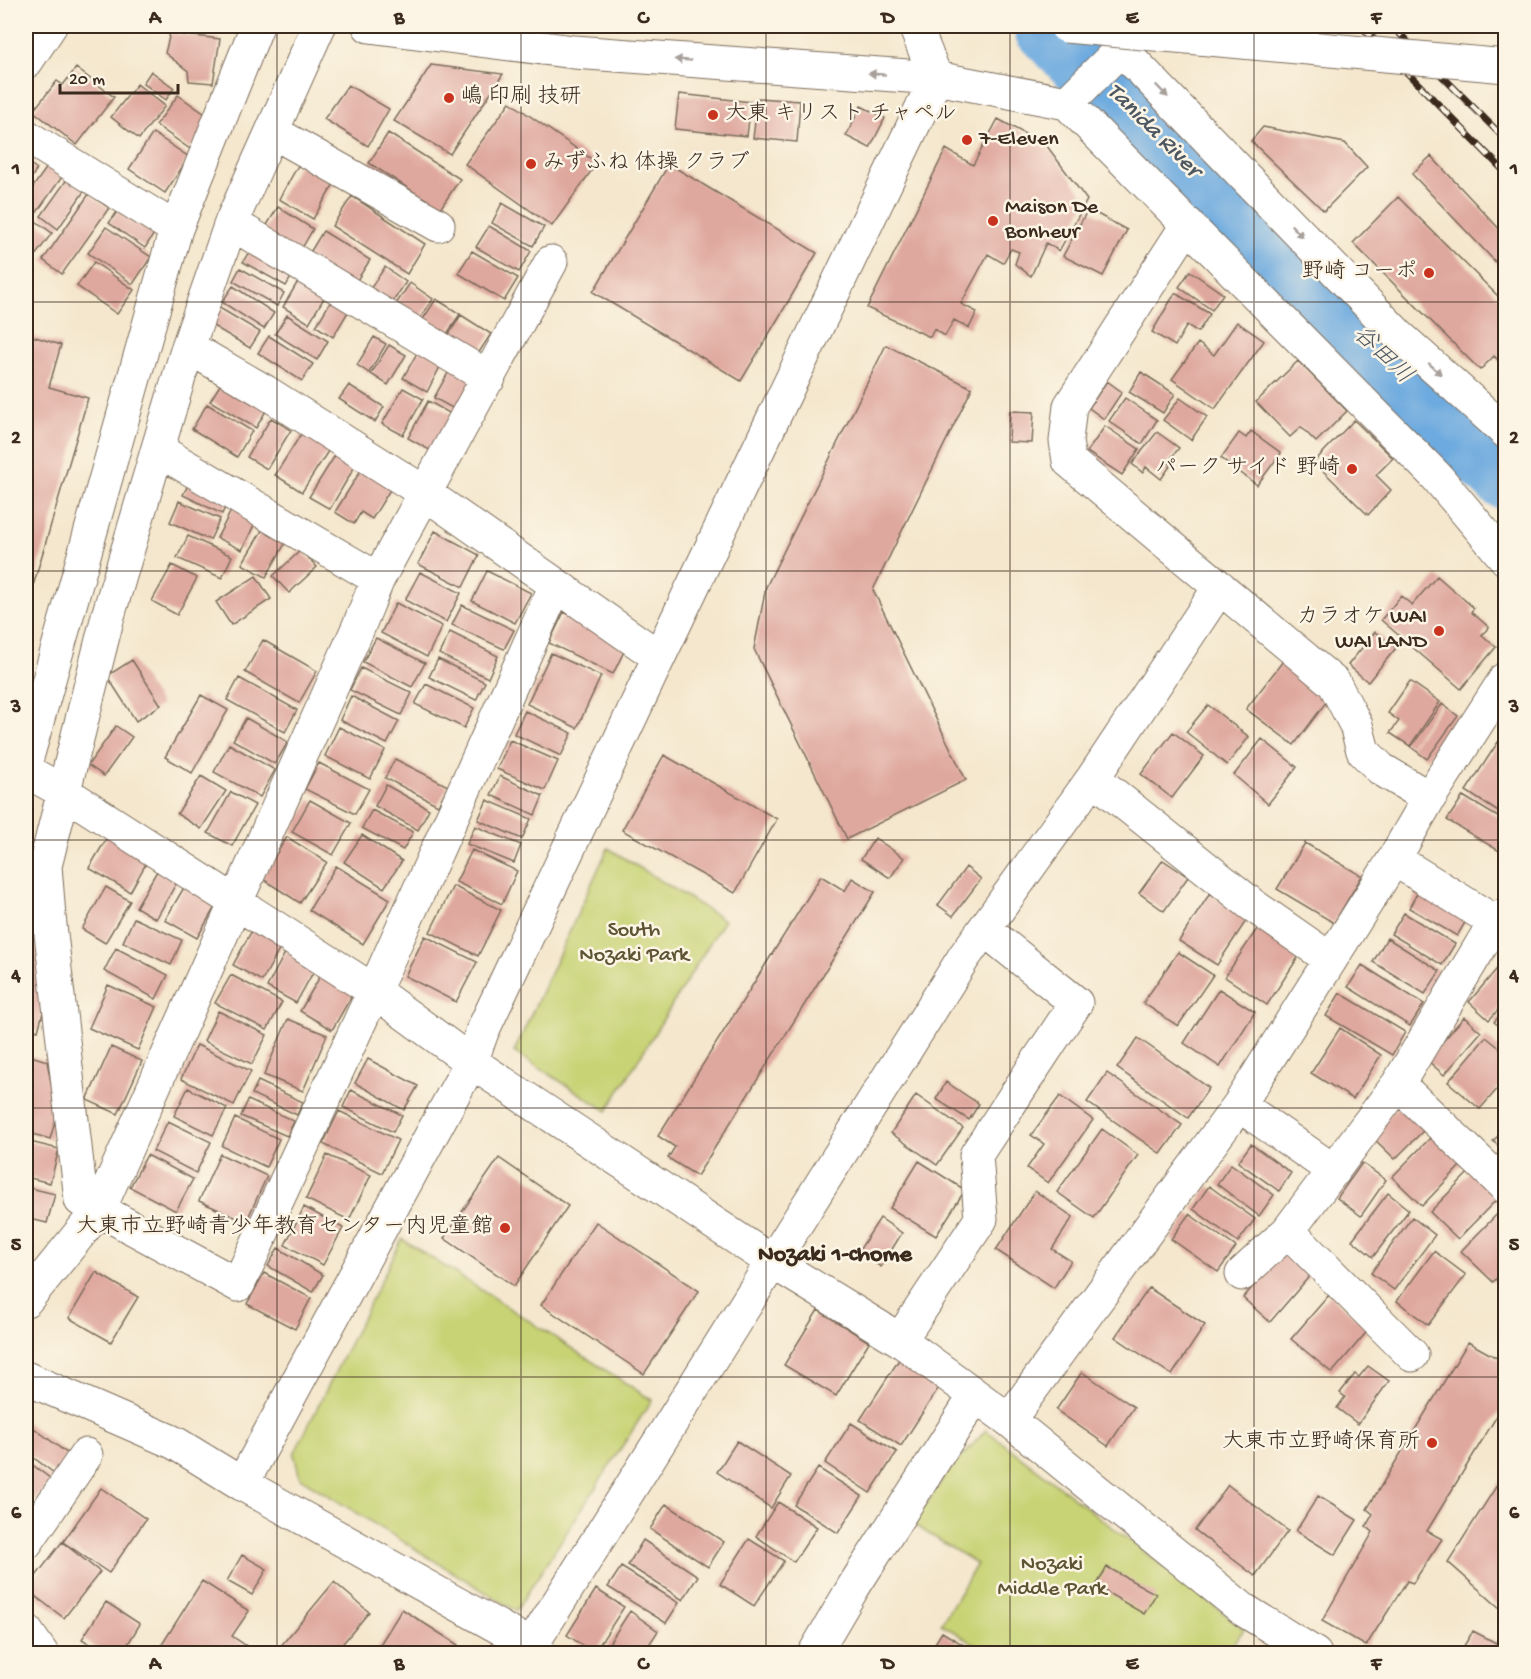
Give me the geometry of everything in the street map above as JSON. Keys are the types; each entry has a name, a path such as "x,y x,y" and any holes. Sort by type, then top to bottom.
{"main road":[{"path":"26,62 50,26"},
{"path":"26,761 176,229 257,26"},
{"path":"319,26 231,223 188,347 108,616 45,866 81,1200 238,1285 374,991 556,585"},
{"path":"369,26 574,52 936,78 1067,103 1436,476 1506,559"},
{"path":"242,1484 471,1062 482,1032 659,657 936,78 915,26"},
{"path":"1066,26 1506,66"},
{"path":"1067,103 1121,49 1398,335 1506,432"},
{"path":"273,132 438,225"},
{"path":"26,136 176,229"},
{"path":"231,223 489,378"},
{"path":"1188,224 1070,406 1066,441 1069,461 1334,683 1356,725 1363,751 1381,769 1429,798"},
{"path":"26,1300 99,1210 378,579 551,262"},
{"path":"188,347 264,390 425,494 659,657"},
{"path":"158,450 378,579"},
{"path":"26,1378 176,1443 242,1484 532,1651 771,1261 964,957 1093,778 1220,588"},
{"path":"1009,1420 1239,1105 1506,678"},
{"path":"26,771 64,792 374,991 471,1062 771,1261 900,1340 1009,1420 1244,1610 1315,1653"},
{"path":"1093,778 1251,904 1330,959"},
{"path":"1242,1274 1288,1231 1334,1172 1398,1084 1502,918 1394,859"},
{"path":"900,1340 981,1219 976,1155 1076,1003 984,929"},
{"path":"1398,1084 1506,1187"},
{"path":"1239,1105 1334,1172"},
{"path":"1288,1231 1413,1355"},
{"path":"814,1653 975,1396"},
{"path":"26,1543 86,1455"},
{"path":"26,1631 42,1653"}],"green space":[{"name":"South Nozaki Park","path":"608,848 724,920 607,1111 514,1052"},
{"path":"402,1239 652,1400 516,1611 300,1478 294,1454"},
{"name":"Nozaki Middle Park","path":"986,1430 1244,1629 1228,1653 989,1653 941,1624 977,1564 913,1524 947,1473"}],"building":[{"path":"170,33 220,39 213,83 189,81 188,71 165,53"},
{"name":"嶋 印刷 技研","path":"431,65 503,74 450,154 394,121"},
{"path":"76,68 114,97 77,145 33,111 57,81 63,85"},
{"path":"151,71 174,88 166,100 143,83"},
{"path":"137,84 165,106 139,139 111,117"},
{"path":"348,85 389,109 368,146 324,119"},
{"name":"大東 キリスト チャペル","path":"679,94 751,102 747,136 675,129"},
{"path":"178,95 212,119 190,149 156,125"},
{"path":"758,98 800,101 797,142 753,138"},
{"name":"みずふね 体操 クラブ","path":"510,102 597,163 552,226 465,164"},
{"path":"861,106 885,118 870,148 846,136"},
{"name":"Maison De Bonheur","path":"998,119 1047,146 1087,200 1059,251 1046,243 1031,276 1015,264 1019,252 1011,249 1003,263 988,254 961,304 977,312 969,328 954,320 945,336 934,329 930,337 867,308 946,149 973,165"},
{"path":"1263,127 1345,143 1367,167 1324,211 1251,141"},
{"path":"153,133 189,157 165,193 129,169"},
{"path":"388,133 460,179 440,209 369,163"},
{"path":"1431,156 1506,236 1506,273 1412,174"},
{"path":"26,161 37,169 26,186"},
{"path":"299,164 334,184 313,219 279,199"},
{"path":"669,164 817,253 741,381 593,292"},
{"path":"47,167 62,177 37,212 26,204 26,197"},
{"path":"68,178 85,190 58,229 41,216"},
{"path":"89,194 109,208 62,274 43,260"},
{"path":"352,196 425,244 407,274 332,226"},
{"name":"野崎 コーポ","path":"1398,197 1506,304 1506,368 1494,356 1480,370 1353,243"},
{"path":"502,203 544,227 533,246 492,223"},
{"path":"122,205 157,229 145,248 109,223"},
{"path":"278,207 313,229 298,255 262,233"},
{"path":"1088,209 1127,230 1103,276 1063,256"},
{"path":"26,214 52,233 35,256 26,248"},
{"path":"489,226 531,251 519,272 476,247"},
{"path":"106,227 151,257 133,284 88,253"},
{"path":"323,231 370,260 352,288 306,259"},
{"path":"251,248 294,272 286,286 243,262"},
{"path":"472,251 518,278 504,301 458,273"},
{"path":"94,262 134,290 117,314 77,286"},
{"path":"385,267 406,282 388,309 366,295"},
{"path":"240,268 284,293 277,306 233,281"},
{"path":"1190,271 1223,294 1212,310 1179,287"},
{"path":"300,278 327,293 309,323 283,307"},
{"path":"410,283 433,299 415,326 392,310"},
{"path":"233,286 274,313 264,329 222,302"},
{"path":"1175,293 1210,314 1198,332 1187,325 1175,346 1152,332"},
{"path":"334,296 351,307 333,337 316,326"},
{"path":"436,299 460,314 442,342 418,327"},
{"path":"218,307 260,332 250,348 208,323"},
{"path":"287,315 328,341 317,360 275,334"},
{"path":"461,315 491,334 474,360 444,342"},
{"path":"1237,322 1264,341 1215,409 1172,379 1198,343 1214,355"},
{"path":"26,334 61,345 49,387 88,398 26,610"},
{"path":"269,336 313,364 302,381 258,353"},
{"path":"374,337 386,344 369,373 357,365"},
{"path":"389,345 406,355 388,385 371,374"},
{"path":"886,345 972,388 873,590 966,780 847,839 754,649 766,587"},
{"path":"421,346 444,359 427,392 403,378"},
{"path":"1298,361 1347,411 1316,442 1301,427 1290,437 1256,402"},
{"path":"452,366 474,380 456,410 434,398"},
{"path":"1141,372 1175,394 1163,413 1129,392"},
{"path":"225,377 270,404 256,428 210,401"},
{"path":"1107,381 1122,392 1104,419 1089,408"},
{"path":"349,385 384,407 375,422 339,399"},
{"path":"403,388 423,399 403,435 382,424"},
{"path":"1125,398 1157,420 1142,444 1109,421"},
{"path":"1180,398 1207,417 1191,440 1163,420"},
{"path":"428,401 453,415 433,452 408,438"},
{"path":"207,404 252,431 237,457 192,429"},
{"path":"1010,411 1034,412 1032,443 1009,442"},
{"path":"271,418 291,430 267,469 247,457"},
{"name":"パーク サイド 野崎","path":"1354,420 1393,458 1376,475 1391,490 1368,515 1314,462"},
{"path":"1105,426 1139,449 1122,475 1087,452"},
{"path":"303,431 330,448 302,492 275,475"},
{"path":"1251,431 1281,453 1257,485 1221,458 1239,433 1246,438"},
{"path":"1157,432 1179,448 1168,462 1171,465 1161,479 1146,467 1143,473 1132,464"},
{"path":"339,449 358,461 330,509 309,497"},
{"path":"366,462 396,480 372,519 361,512 354,524 335,512"},
{"path":"190,481 229,499 222,514 183,495"},
{"path":"179,501 220,519 210,540 170,522"},
{"path":"233,507 257,519 242,550 217,538"},
{"path":"264,527 287,540 266,577 242,564"},
{"path":"435,531 479,555 463,587 418,564"},
{"path":"188,536 232,556 222,578 177,558"},
{"path":"301,550 317,567 289,593 273,576"},
{"path":"172,565 197,578 177,615 152,601"},
{"path":"487,571 531,593 515,623 472,601"},
{"path":"420,572 461,593 446,622 405,600"},
{"path":"256,576 271,599 231,625 216,602"},
{"name":"カラオケ WAI WAI LAND","path":"1437,576 1474,608 1471,612 1489,627 1482,635 1496,647 1461,689 1381,620 1401,596 1412,605"},
{"path":"396,603 442,626 427,657 381,633"},
{"path":"462,605 514,630 504,649 452,625"},
{"path":"564,612 628,643 613,674 549,643"},
{"path":"450,632 498,656 488,678 439,654"},
{"path":"1375,632 1396,648 1368,682 1348,665"},
{"path":"376,638 425,663 412,687 363,662"},
{"path":"263,640 317,671 299,703 245,672"},
{"path":"551,653 601,676 577,728 527,704"},
{"path":"438,659 485,682 476,700 429,677"},
{"path":"132,660 161,705 136,721 107,676"},
{"path":"1283,661 1330,697 1294,745 1246,709"},
{"path":"361,668 412,693 401,715 350,690"},
{"path":"239,678 297,710 285,732 227,700"},
{"path":"1410,681 1440,702 1410,746 1390,733 1399,721 1388,713"},
{"path":"426,684 474,708 464,728 415,704"},
{"path":"201,695 228,710 192,773 165,757"},
{"path":"351,696 399,721 387,744 340,720"},
{"path":"1442,704 1458,716 1427,759 1411,747"},
{"path":"1208,705 1249,737 1227,765 1186,732"},
{"path":"525,711 572,733 561,756 514,734"},
{"path":"246,718 288,742 275,764 233,740"},
{"path":"116,726 132,737 104,776 88,765"},
{"path":"339,727 385,750 370,779 325,756"},
{"path":"1173,732 1204,756 1172,798 1141,774"},
{"path":"1262,739 1297,767 1268,804 1234,775"},
{"path":"510,740 558,761 545,790 497,769"},
{"path":"1498,742 1506,746 1506,817 1466,791"},
{"path":"229,744 275,770 260,797 214,772"},
{"path":"664,755 777,819 735,893 622,830"},
{"path":"395,759 448,786 438,805 385,778"},
{"path":"319,763 369,789 355,814 305,789"},
{"path":"201,776 226,791 201,829 177,814"},
{"path":"500,776 543,796 535,815 491,795"},
{"path":"386,785 429,809 418,830 375,806"},
{"path":"231,792 255,805 232,846 208,833"},
{"path":"1463,796 1506,822 1506,855 1447,820"},
{"path":"310,800 351,823 333,855 292,832"},
{"path":"487,800 531,819 522,839 478,820"},
{"path":"372,810 413,832 403,850 362,828"},
{"path":"475,826 521,845 514,863 467,844"},
{"path":"362,835 402,861 384,888 344,862"},
{"path":"108,836 148,860 130,892 89,868"},
{"path":"287,837 327,862 300,903 261,878"},
{"path":"875,838 904,858 890,878 861,859"},
{"path":"1305,843 1362,876 1334,923 1277,889"},
{"path":"472,850 517,871 502,904 456,882"},
{"path":"1163,860 1188,877 1164,911 1139,893"},
{"path":"336,866 390,899 363,944 309,910"},
{"path":"966,867 981,879 953,916 938,905"},
{"path":"157,871 177,882 156,919 136,907"},
{"path":"821,876 845,891 852,878 875,892 697,1176 668,1158 675,1147 658,1136"},
{"path":"186,884 218,902 197,938 165,920"},
{"path":"453,886 501,910 478,956 430,932"},
{"path":"106,887 130,901 105,943 82,929"},
{"path":"1420,888 1469,916 1457,936 1409,908"},
{"path":"26,889 37,892 45,1005 38,1031 26,1028"},
{"path":"1210,893 1248,918 1217,965 1179,941"},
{"path":"1404,913 1455,944 1442,965 1391,934"},
{"path":"134,918 182,940 171,965 123,942"},
{"path":"255,925 284,941 262,981 233,965"},
{"path":"1259,926 1301,953 1267,1005 1225,977"},
{"path":"425,936 477,962 456,1002 405,976"},
{"path":"1387,938 1440,971 1425,994 1373,962"},
{"path":"116,948 168,975 156,999 104,971"},
{"path":"286,951 316,967 296,1003 267,987"},
{"path":"1178,952 1213,975 1178,1026 1143,1003"},
{"path":"1506,958 1506,1001 1489,1020 1469,1002"},
{"path":"1362,965 1424,1004 1410,1026 1348,987"},
{"path":"322,973 354,992 332,1030 300,1011"},
{"path":"231,975 282,1002 267,1030 215,1003"},
{"path":"108,985 157,1007 138,1050 89,1028"},
{"path":"1219,989 1255,1012 1220,1067 1184,1043"},
{"path":"1340,993 1405,1032 1392,1055 1326,1016"},
{"path":"1506,1009 1506,1032 1494,1022"},
{"path":"218,1011 267,1035 252,1064 204,1041"},
{"path":"1464,1017 1481,1032 1444,1075 1427,1060"},
{"path":"288,1019 327,1035 303,1091 264,1075"},
{"path":"1340,1028 1381,1055 1353,1099 1311,1073"},
{"path":"1486,1037 1506,1053 1506,1079 1480,1109 1448,1082"},
{"path":"1138,1038 1209,1088 1188,1118 1117,1068"},
{"path":"26,1040 32,1041 28,1055 47,1061 57,1115 50,1139 26,1132"},
{"path":"197,1045 251,1071 234,1105 181,1079"},
{"path":"111,1047 142,1061 118,1114 87,1100"},
{"path":"368,1059 418,1086 404,1110 355,1083"},
{"path":"1107,1073 1182,1125 1161,1154 1087,1102"},
{"path":"258,1081 303,1102 297,1115 252,1094"},
{"path":"946,1082 979,1104 969,1120 936,1099"},
{"path":"188,1088 227,1108 213,1135 174,1116"},
{"path":"351,1090 402,1115 393,1132 343,1107"},
{"path":"916,1095 963,1128 937,1165 891,1133"},
{"path":"1060,1096 1093,1120 1048,1183 1027,1168 1044,1144 1031,1135"},
{"path":"248,1100 294,1121 287,1136 241,1116"},
{"path":"1403,1101 1428,1126 1395,1159 1370,1135"},
{"path":"339,1111 398,1140 382,1173 323,1144"},
{"path":"235,1118 279,1139 266,1167 222,1146"},
{"path":"168,1121 211,1142 196,1173 153,1151"},
{"path":"1506,1128 1506,1153 1493,1141"},
{"path":"1102,1129 1138,1155 1094,1218 1057,1192"},
{"path":"1434,1134 1463,1163 1422,1206 1392,1177"},
{"path":"26,1141 59,1149 50,1183 26,1177"},
{"path":"1251,1144 1291,1173 1279,1191 1238,1162"},
{"path":"220,1154 267,1176 246,1222 199,1201"},
{"path":"147,1155 193,1179 176,1211 130,1187"},
{"path":"327,1155 371,1175 349,1220 306,1199"},
{"path":"499,1158 568,1206 514,1286 444,1238"},
{"path":"919,1161 965,1190 936,1236 890,1208"},
{"path":"1362,1163 1386,1180 1361,1216 1337,1198"},
{"path":"1231,1164 1274,1195 1259,1216 1217,1184"},
{"path":"1471,1170 1499,1197 1458,1239 1430,1212"},
{"path":"1209,1186 1255,1219 1238,1242 1193,1209"},
{"path":"26,1187 55,1194 47,1223 26,1218"},
{"path":"1035,1191 1073,1217 1052,1249 1071,1261 1054,1288 996,1250"},
{"path":"1388,1193 1409,1210 1373,1257 1352,1240"},
{"path":"1506,1205 1506,1269 1493,1282 1461,1251"},
{"path":"304,1207 343,1228 323,1265 285,1245"},
{"path":"1189,1214 1236,1247 1218,1272 1171,1239"},
{"path":"1412,1217 1435,1235 1394,1290 1371,1273"},
{"path":"880,1218 902,1233 881,1267 858,1252"},
{"path":"596,1222 699,1291 644,1374 541,1305"},
{"path":"26,1226 32,1227 26,1246"},
{"path":"1287,1247 1314,1271 1270,1322 1243,1298"},
{"path":"278,1248 323,1275 313,1292 268,1266"},
{"path":"1434,1251 1466,1275 1428,1325 1397,1301"},
{"path":"96,1272 138,1297 111,1342 69,1318"},
{"path":"264,1273 311,1298 295,1329 247,1304"},
{"path":"1149,1288 1205,1325 1172,1375 1115,1337"},
{"path":"1329,1295 1369,1329 1332,1373 1291,1339"},
{"path":"818,1310 869,1342 836,1396 784,1365"},
{"path":"1468,1342 1506,1363 1506,1401 1427,1531 1442,1539 1413,1583 1407,1581 1366,1646 1322,1621 1373,1532 1366,1526 1373,1514 1367,1509"},
{"path":"902,1355 943,1381 901,1446 860,1420"},
{"path":"1368,1366 1389,1381 1358,1424 1337,1408 1345,1397 1340,1393 1355,1374 1359,1377"},
{"path":"1082,1372 1134,1407 1108,1446 1056,1410"},
{"path":"26,1422 68,1454 54,1473 26,1452"},
{"path":"851,1423 897,1452 870,1493 825,1463"},
{"path":"737,1441 791,1476 771,1508 717,1472"},
{"path":"26,1460 51,1479 35,1501 26,1494"},
{"path":"818,1468 862,1496 838,1533 794,1505"},
{"path":"1506,1471 1506,1606 1502,1610 1448,1562"},
{"path":"1228,1485 1288,1531 1255,1576 1195,1530"},
{"path":"101,1488 146,1519 109,1573 63,1542"},
{"path":"1318,1496 1357,1520 1335,1555 1296,1531"},
{"path":"778,1502 817,1527 794,1562 756,1536"},
{"path":"666,1504 724,1542 708,1567 650,1529"},
{"path":"749,1539 784,1561 754,1606 720,1584"},
{"path":"643,1540 698,1576 683,1600 628,1565"},
{"path":"62,1542 100,1572 64,1618 26,1589"},
{"path":"242,1555 267,1569 252,1595 227,1581"},
{"path":"621,1567 679,1603 666,1623 608,1587"},
{"path":"1107,1567 1156,1594 1144,1614 1096,1586"},
{"path":"202,1581 249,1611 232,1636 248,1647 244,1654 156,1654"},
{"path":"334,1582 369,1612 334,1654 274,1654"},
{"path":"596,1589 624,1607 594,1653 567,1635"},
{"path":"106,1602 140,1624 122,1654 106,1654 82,1639"},
{"path":"402,1609 458,1645 453,1654 374,1654"},
{"path":"630,1611 658,1631 643,1654 602,1654"},
{"path":"1473,1631 1496,1643 1503,1633 1506,1634 1506,1654 1459,1654"},
{"path":"942,1632 972,1650 970,1654 929,1653"}],"waterway":[{"name":"谷田川","path":"1048,26 1258,237 1506,475"}],"railway":[{"path":"1361,26 1506,173"},
{"path":"1392,26 1506,140"}],"place":[{"name":"嶋 印刷 技研","path":"449,98"},
{"name":"大東 キリスト チャペル","path":"713,115"},
{"name":"7-Eleven","path":"967,140"},
{"name":"みずふね 体操 クラブ","path":"531,164"},
{"name":"Maison De Bonheur","path":"993,221"},
{"name":"野崎 コーポ","path":"1429,273"},
{"name":"パーク サイド 野崎","path":"1352,469"},
{"name":"カラオケ WAI WAI LAND","path":"1439,631"},
{"name":"大東市立野崎青少年教育センター内児童館","path":"505,1228"},
{"name":"大東市立野崎保育所","path":"1432,1443"}],"district":[{"name":"Nozaki 1-chome","path":"835,1255"}],"water label":[{"name":"Tanida River","path":"1153,131"}]}
